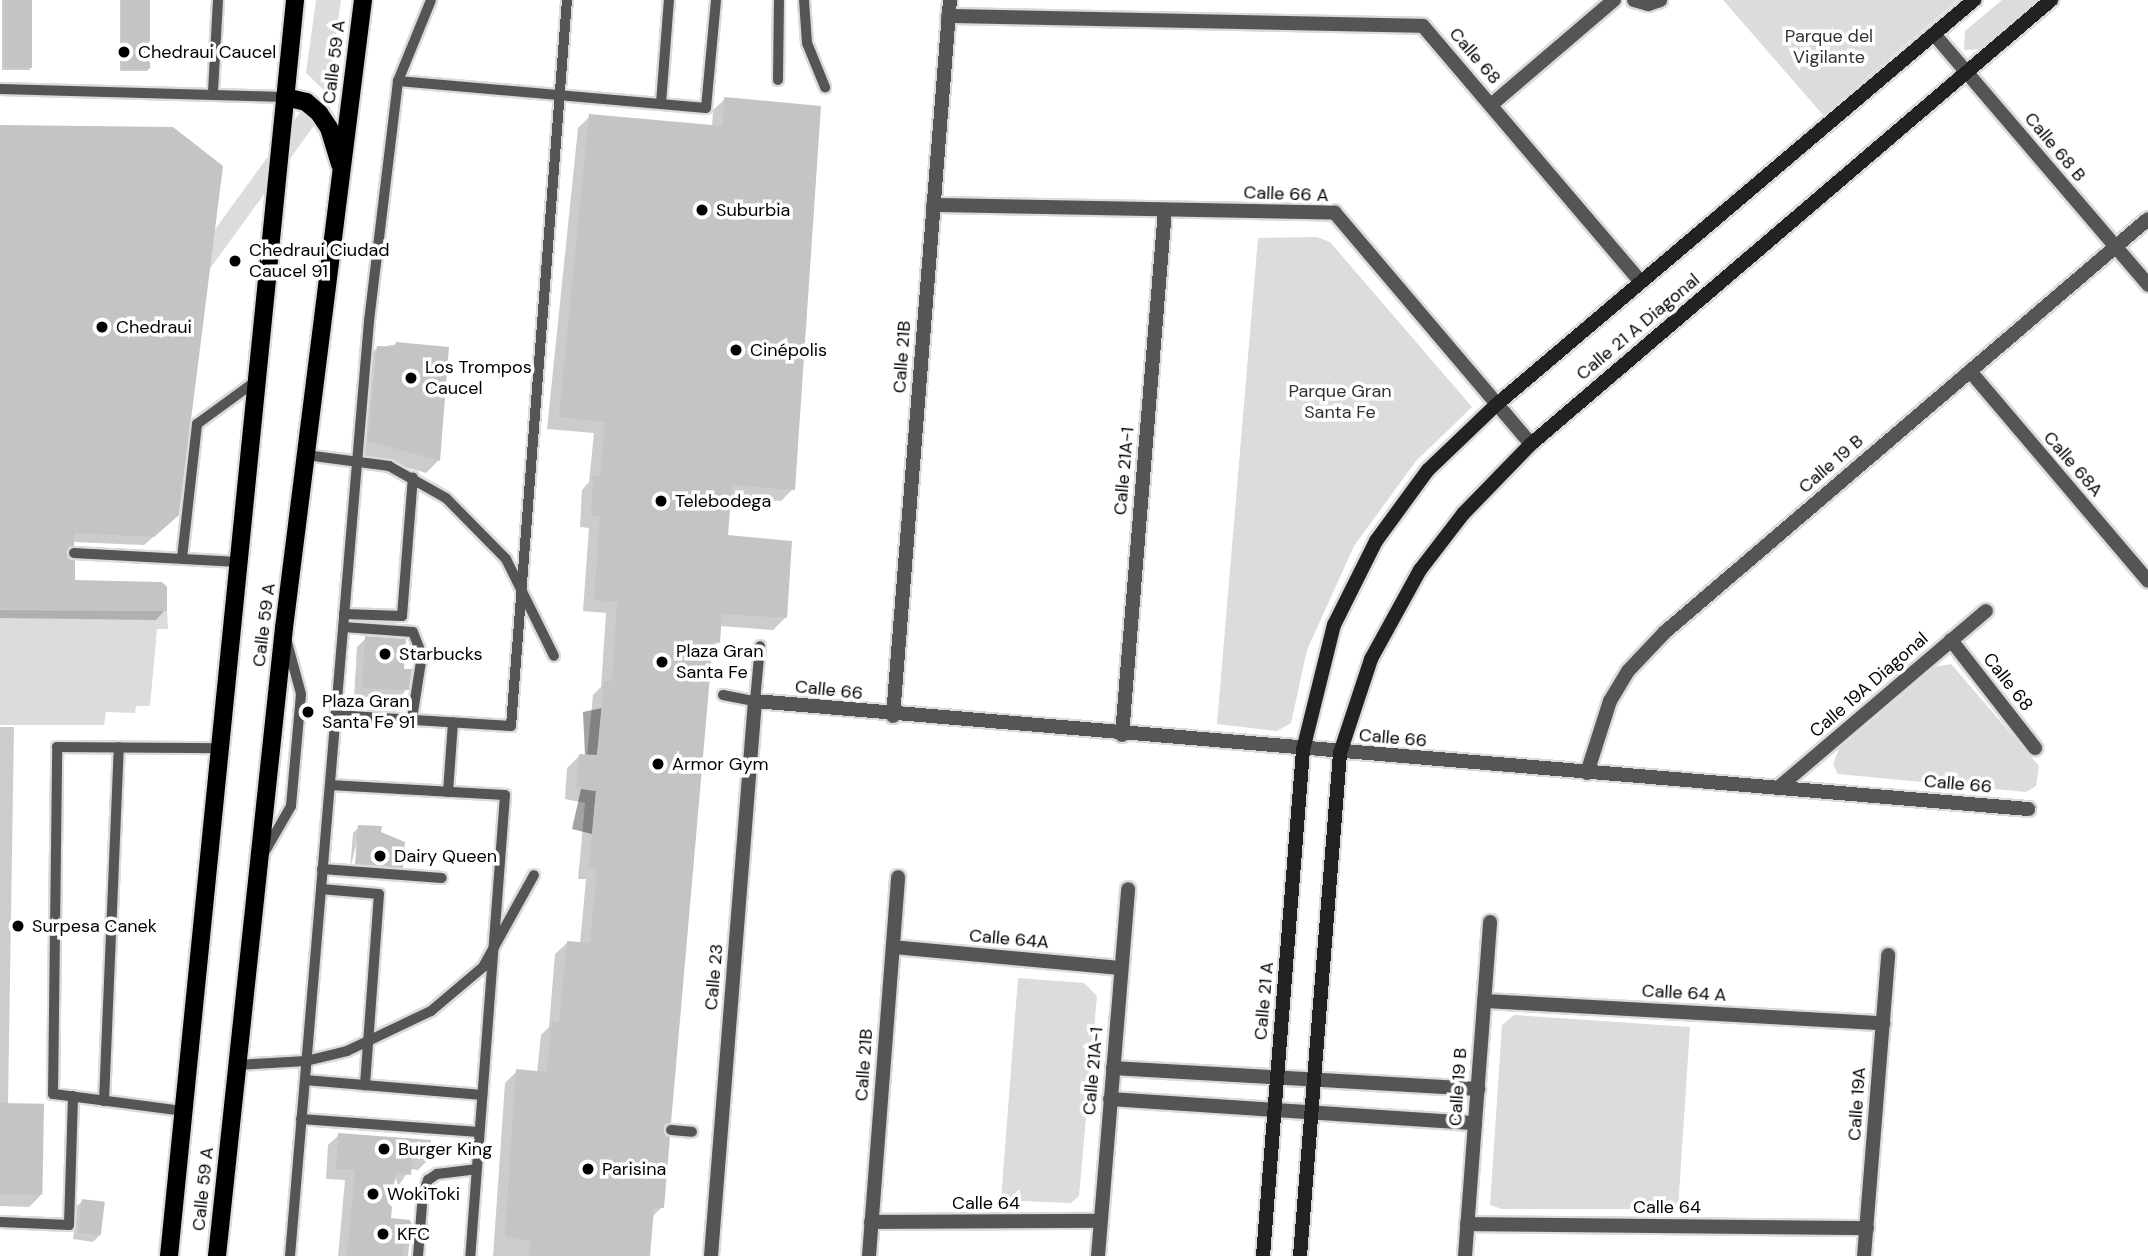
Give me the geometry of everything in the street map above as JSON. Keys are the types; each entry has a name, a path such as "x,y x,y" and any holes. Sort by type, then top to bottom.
{"main road":[{"name":"Calle 59 A","path":"169,1256 295,0"},
{"name":"Calle 59 A","path":"217,1256 284,628 363,0"},
{"name":"Calle 21 A Diagonal","path":"1303,750 1322,662 1358,573 1428,470 1496,405 1974,0"},
{"name":"Calle 21 A Diagonal","path":"1340,753 1371,659 1420,570 1463,514 1531,444 2051,0"},
{"path":"285,97 306,102 319,113 329,128 342,170"},
{"name":"Calle 21 A","path":"1263,1256 1303,750"},
{"path":"1300,1256 1340,753"}],"street":[{"name":"Calle 21B","path":"893,716 950,0"},
{"path":"1491,105 1614,0"},
{"path":"1634,0 1660,0"},
{"name":"Calle 68","path":"948,16 1423,26 1641,282"},
{"name":"Calle 68 B","path":"1934,34 2148,285"},
{"name":"Calle 66 A","path":"933,205 1335,213 1531,444"},
{"name":"Calle 21A-1","path":"1122,735 1165,210"},
{"name":"Calle 19 B","path":"1587,773 1610,701 1646,651 2148,219"},
{"name":"Calle 68A","path":"1969,371 2148,580"},
{"name":"Calle 19A Diagonal","path":"1778,788 1986,611"},
{"name":"Calle 68","path":"1951,640 2035,748"},
{"name":"Calle 66","path":"755,701 893,716 2028,809"},
{"name":"Calle 23","path":"711,1256 755,701"},
{"name":"Calle 21B","path":"869,1256 898,877"},
{"name":"Calle 21A-1","path":"1098,1256 1128,889"},
{"name":"Calle 19 B","path":"1465,1256 1490,922"},
{"name":"Calle 64A","path":"892,947 1121,968"},
{"name":"Calle 19A","path":"1864,1256 1888,955"},
{"name":"Calle 64 A","path":"1484,1001 1883,1023"},
{"path":"1113,1068 1478,1089"},
{"path":"1110,1099 1475,1123"},
{"name":"Calle 64","path":"871,1222 1100,1221"},
{"name":"Calle 64","path":"1467,1224 1867,1228"}],"lane":[{"path":"213,92 218,0"},
{"path":"290,1256 357,460 398,81 431,0"},
{"path":"335,715 511,726 567,0"},
{"path":"661,103 669,0"},
{"path":"398,81 706,108 716,0"},
{"path":"778,80 779,0"},
{"path":"804,0 807,43 825,87"},
{"path":"0,89 213,92 285,97"},
{"path":"182,558 197,424 256,381"},
{"path":"306,455 357,460 413,477 471,521 506,559 554,656"},
{"path":"344,614 402,616 413,477"},
{"path":"74,553 238,562"},
{"path":"343,627 413,632 422,655 412,719"},
{"path":"259,862 291,806 301,694 284,628"},
{"path":"723,695 755,701 760,646"},
{"path":"448,792 453,722"},
{"path":"183,1111 53,1094 57,747 220,748"},
{"path":"104,1101 119,747"},
{"path":"330,785 505,795 470,1256"},
{"path":"323,869 442,878"},
{"path":"237,1065 306,1061 368,1042 431,1011 462,988 482,967 494,941 534,875"},
{"path":"321,889 379,894 365,1085"},
{"path":"305,1080 482,1095"},
{"path":"0,1222 69,1225 73,1097"},
{"path":"302,1119 479,1132"},
{"path":"671,1130 692,1132"},
{"path":"418,1256 423,1193 428,1180 437,1174 476,1169"}],"green space":[{"path":"316,0 341,0 328,94 306,73"},
{"name":"Parque del Vigilante","path":"1723,0 1958,0 1823,115"},
{"path":"2002,0 2039,0 1981,49 1964,50 1965,31"},
{"path":"301,111 316,122 0,558 0,525"},
{"name":"Parque Gran Santa Fe","path":"1317,237 1330,242 1472,407 1416,461 1354,546 1307,650 1291,723 1277,731 1217,724 1258,238"},
{"path":"0,610 167,611 168,629 157,629 150,706 136,706 135,713 106,712 104,725 0,725"},
{"path":"1951,664 2039,766 2036,786 2026,792 1838,774 1833,764 1839,749 1935,667"},
{"path":"1018,978 1084,983 1097,996 1079,1196 1071,1203 1001,1200"},
{"path":"1514,1015 1690,1027 1678,1209 1502,1209 1490,1205 1502,1025"}],"shaded area":[{"path":"602,708 597,755 585,755 583,712"},
{"path":"581,789 596,791 592,834 572,829"}],"building":[{"path":"4,0 32,0 32,68 4,68"},
{"path":"121,0 150,0 150,69 121,69"},
{"name":"Plaza Gran Santa Fe","path":"724,97 821,106 795,490 732,485 728,535 792,541 787,618 722,614 720,643 713,642 671,1123 664,1130 670,1137 664,1208 654,1208 650,1256 529,1256 531,1241 505,1236 516,1069 547,1072 552,1021 559,1022 567,941 590,943 597,868 589,867 596,791 576,788 579,754 597,755 604,681 612,681 617,602 594,600 600,516 591,516 593,476 600,476 605,422 559,417 589,114 723,126"},
{"name":"Chedraui","path":"0,125 173,127 223,166 179,515 154,537 74,533 74,546 67,552 75,560 75,580 162,582 167,587 167,611 0,609"},
{"name":"Los Trompos Caucel","path":"396,342 449,347 440,461 368,441 377,346 395,347"},
{"name":"Starbucks","path":"365,636 406,639 404,669 412,669 409,690 362,688"},
{"name":"Dairy Queen","path":"358,825 382,826 381,832 405,842 403,868 355,864"},
{"path":"0,1103 44,1104 42,1195 0,1194"},
{"path":"338,1133 431,1140 430,1160 412,1159 411,1175 395,1173 391,1218 410,1220 413,1227 412,1243 404,1247 403,1256 347,1256 355,1170 336,1169"},
{"path":"82,1199 105,1202 101,1236 78,1233"}],"place":[{"name":"Chedraui Caucel","path":"124,52"},
{"name":"Suburbia","path":"702,210"},
{"name":"Chedraui Ciudad Caucel 91","path":"235,261"},
{"name":"Chedraui","path":"102,327"},
{"name":"Cinépolis","path":"736,350"},
{"name":"Los Trompos Caucel","path":"411,378"},
{"name":"Telebodega","path":"661,501"},
{"name":"Starbucks","path":"385,654"},
{"name":"Plaza Gran Santa Fe","path":"662,662"},
{"name":"Plaza Gran Santa Fe 91","path":"308,712"},
{"name":"Armor Gym","path":"658,764"},
{"name":"Dairy Queen","path":"380,856"},
{"name":"Surpesa Canek","path":"18,926"},
{"name":"Burger King","path":"384,1149"},
{"name":"Parisina","path":"588,1169"},
{"name":"WokiToki","path":"373,1194"},
{"name":"KFC","path":"383,1234"}]}
